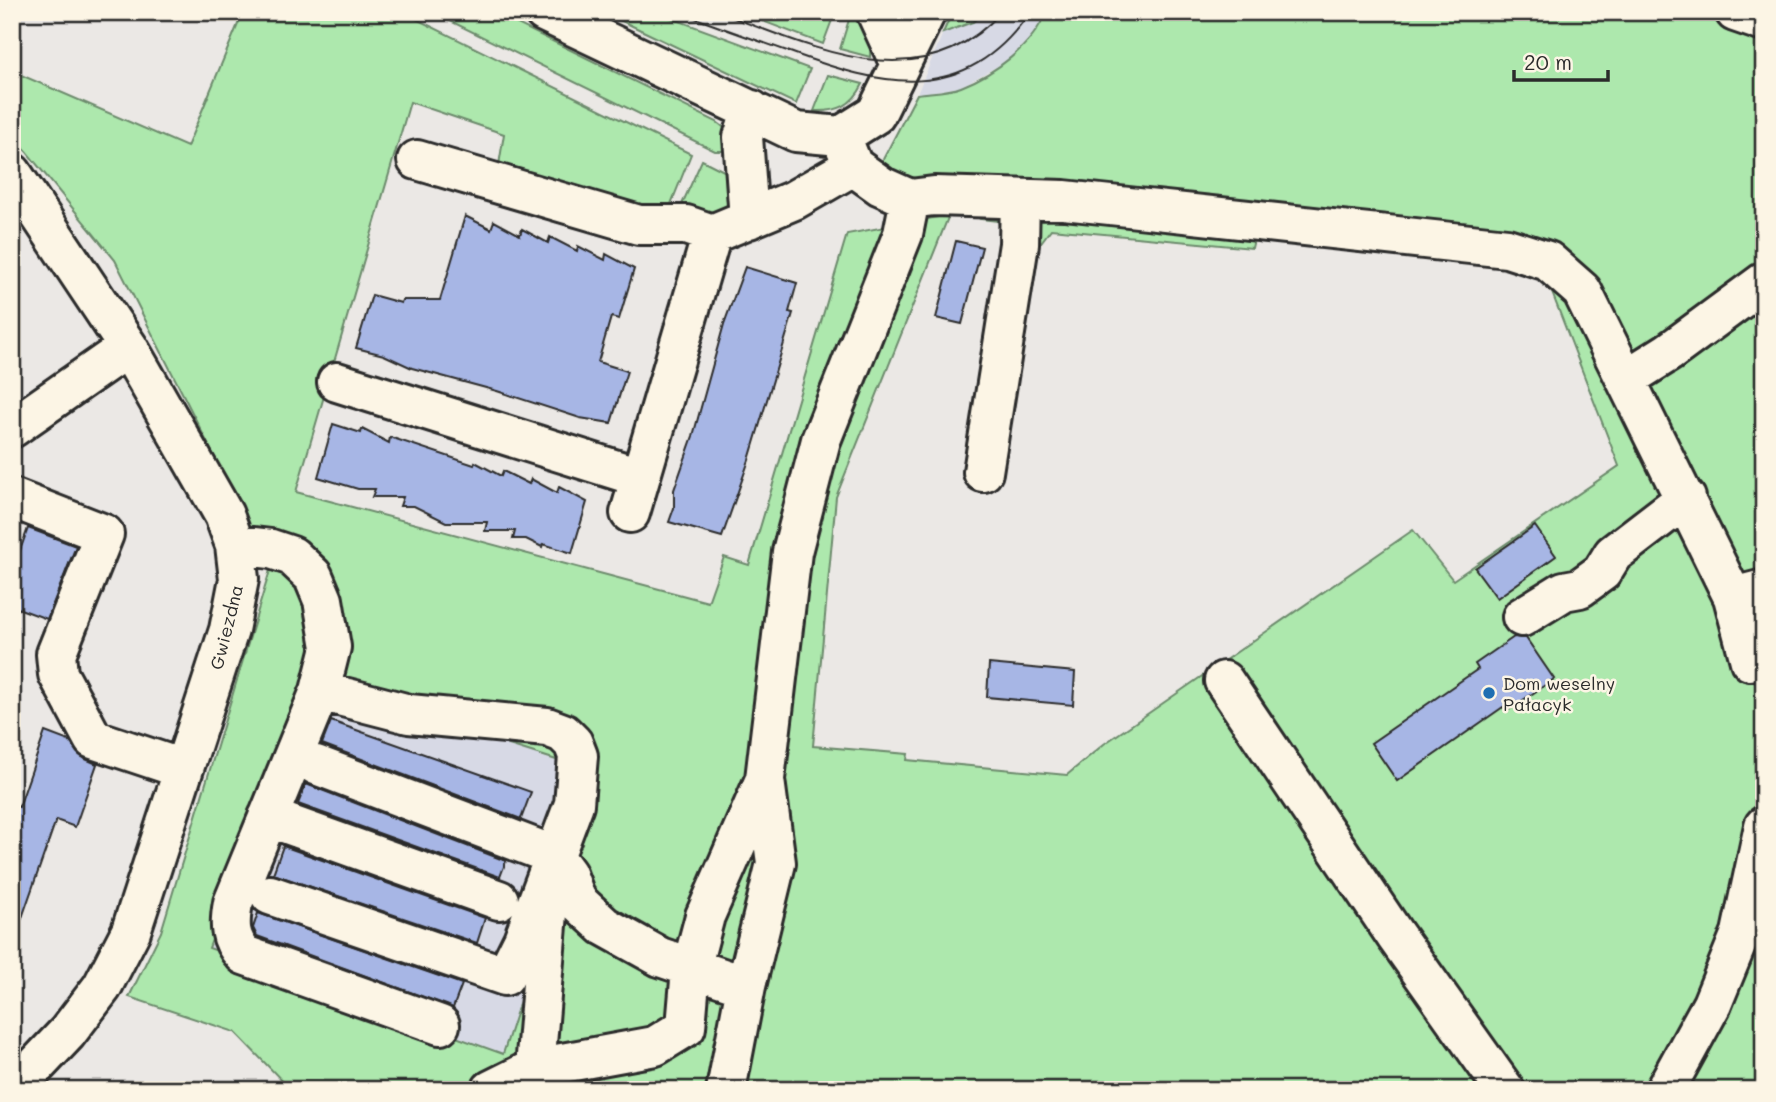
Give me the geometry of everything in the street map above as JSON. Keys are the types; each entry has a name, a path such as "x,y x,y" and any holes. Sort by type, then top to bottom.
{"street":[{"path":"544,12 796,132 847,151 881,186 910,199 934,196 1064,200 1507,248 1548,261 1582,291 1686,498 1748,593 1750,661"},
{"path":"876,12 899,62"},
{"path":"417,160 639,225 686,225 712,234 829,183 847,151 876,114 899,62 926,12"},
{"path":"1735,12 1764,23"},
{"path":"749,219 743,137 752,110"},
{"name":"Gwiezdna","path":"12,173 128,347 224,515 235,545 239,579 229,630 131,931 102,987 67,1033 13,1090"},
{"path":"726,1090 746,986 776,863 765,779 792,552 821,440 903,234 910,199"},
{"path":"983,472 1019,244 1020,199"},
{"path":"630,513 712,234"},
{"path":"1626,379 1669,352 1764,282"},
{"path":"12,428 128,347"},
{"path":"337,382 639,477"},
{"path":"12,498 104,534 56,654 58,674 93,739 183,769"},
{"path":"1522,617 1564,591 1580,588 1602,572 1614,554 1686,498"},
{"path":"235,545 271,549 292,556 313,576 323,600 331,647 320,691 233,903 230,918 235,945 244,955 440,1025"},
{"path":"1224,681 1395,935 1505,1090"},
{"path":"270,895 505,976 574,804 578,756 573,743 563,733 525,722 409,713 320,691"},
{"path":"316,765 553,855 567,874 577,901 604,926 660,957 746,986"},
{"path":"491,1090 655,1046 686,1027 691,968 705,916 765,779"},
{"path":"268,817 499,900"},
{"path":"1665,1090 1712,1004 1741,933 1764,826"},
{"path":"536,902 548,913 536,1079"}],"shaded area":[{"path":"984,12 1046,12 1040,28 1007,61 960,87 917,94 943,33 973,22"},
{"path":"308,681 594,773 503,1054 209,948"}],"green space":[{"path":"243,12 402,12 691,154 669,209 640,212 498,171 504,134 410,102 296,492 708,602 724,557 749,565 847,234 949,215 836,497 813,746 908,754 907,760 1067,775 1104,744 1413,530 1453,580 1619,466 1544,272 1254,239 1252,248 1051,229 1039,245 1003,241 998,221 980,219 988,189 914,184 877,171 917,94 956,89 999,67 1032,36 1046,12 1764,12 1764,1090 291,1090 235,1032 129,997 161,932 281,534 249,525 115,260 12,134 12,71 187,147","holes":["308,681 594,772 503,1054 209,948"]},
{"path":"432,12 493,12 717,122 727,130 725,151 715,151"},
{"path":"603,12 655,12 810,69 796,104"},
{"path":"739,12 835,12 823,44"},
{"path":"952,12 984,12 973,22 943,33"},
{"path":"851,13 861,21 867,32 870,57 840,49"},
{"path":"828,75 863,84 854,98 843,106 814,111"},
{"path":"702,160 740,179 737,205 723,217 679,211"}],"building":[{"path":"465,216 491,229 494,221 520,235 522,229 548,243 550,237 577,251 578,246 605,260 606,254 634,269 619,319 611,317 598,362 627,371 611,423 580,418 497,391 412,368 384,355 356,348 372,295 401,303 402,300 440,300"},
{"path":"956,241 982,247 962,324 936,318"},
{"path":"745,267 797,283 789,312 793,313 749,460 722,537 669,522 674,508 674,490 693,436 724,324"},
{"path":"333,424 361,433 362,429 389,443 390,437 474,465 475,462 501,476 503,471 529,484 531,479 557,493 559,487 587,502 572,553 543,544 542,547 526,539 513,539 515,531 485,531 487,522 446,522 414,506 400,506 403,497 372,497 375,489 358,489 318,477"},
{"path":"1535,526 1556,556 1497,598 1475,568"},
{"path":"28,528 76,546 47,619 12,606 12,573"},
{"name":"Dom weselny Pałacyk","path":"1514,637 1526,638 1554,679 1507,711 1503,707 1397,781 1371,743 1478,669 1475,664"},
{"path":"989,664 1075,672 1073,705 987,697"},
{"path":"331,721 531,792 521,819 322,744"},
{"path":"45,732 69,741 85,759 97,764 75,827 56,820 16,935 12,934 12,805 19,807"},
{"path":"306,784 506,861 500,877 298,804"},
{"path":"283,846 485,918 477,943 273,874"},
{"path":"258,913 462,984 453,1008 257,936 253,928"}],"tram line":[{"path":"679,12 824,64 889,79 920,80 949,75 978,63 1005,42 1030,12"},
{"path":"718,12 827,51 864,59 901,61 936,55 970,40 1001,12"}],"place":[{"name":"Dom weselny Pałacyk","path":"1489,693"}]}
